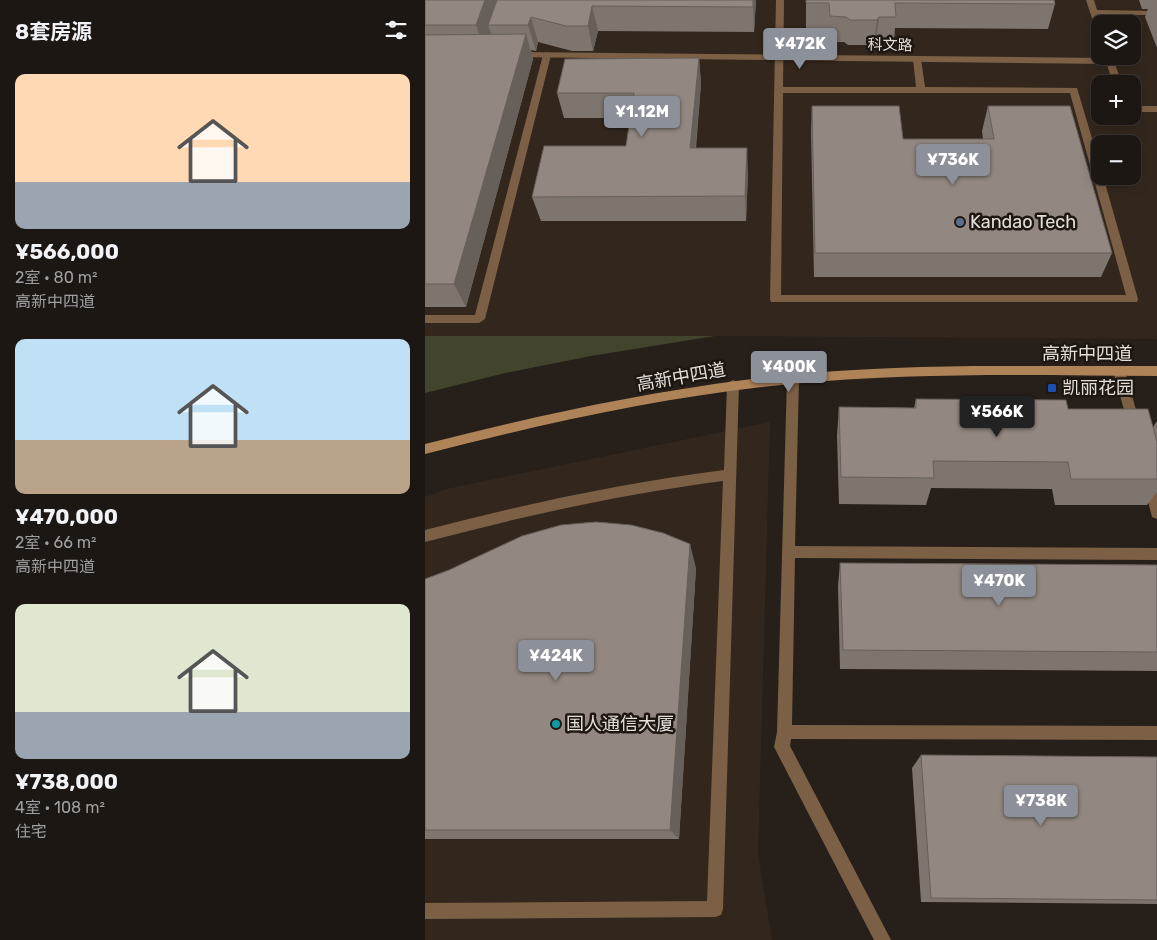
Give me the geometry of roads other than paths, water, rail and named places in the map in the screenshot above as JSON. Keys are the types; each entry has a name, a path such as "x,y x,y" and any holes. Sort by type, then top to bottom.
{"main road":[{"name":"高新中四道","path":"425,449 577,413 733,385 793,379 908,372 1157,371"}],"street":[{"path":"778,90 1074,90 1133,299 775,299 778,90 780,0"},
{"path":"1090,0 1095,15"},
{"path":"1094,12 1157,13"},
{"name":"科文路","path":"509,55 917,59 1091,58"},
{"path":"425,319 479,318 547,55"},
{"path":"917,59 921,90"},
{"path":"1141,109 1157,109"},
{"path":"1119,371 1136,433"},
{"path":"793,379 784,732 782,747 883,940"},
{"path":"425,911 715,909 733,385"},
{"path":"1145,469 1157,513"},
{"path":"425,536 513,512 661,483 730,475"},
{"path":"788,552 1157,554"},
{"path":"784,732 1157,733"}],"place":[{"name":"Kandao Tech","path":"960,222"},
{"name":"凯丽花园","path":"1052,388"},
{"name":"国人通信大厦","path":"556,724"}]}
